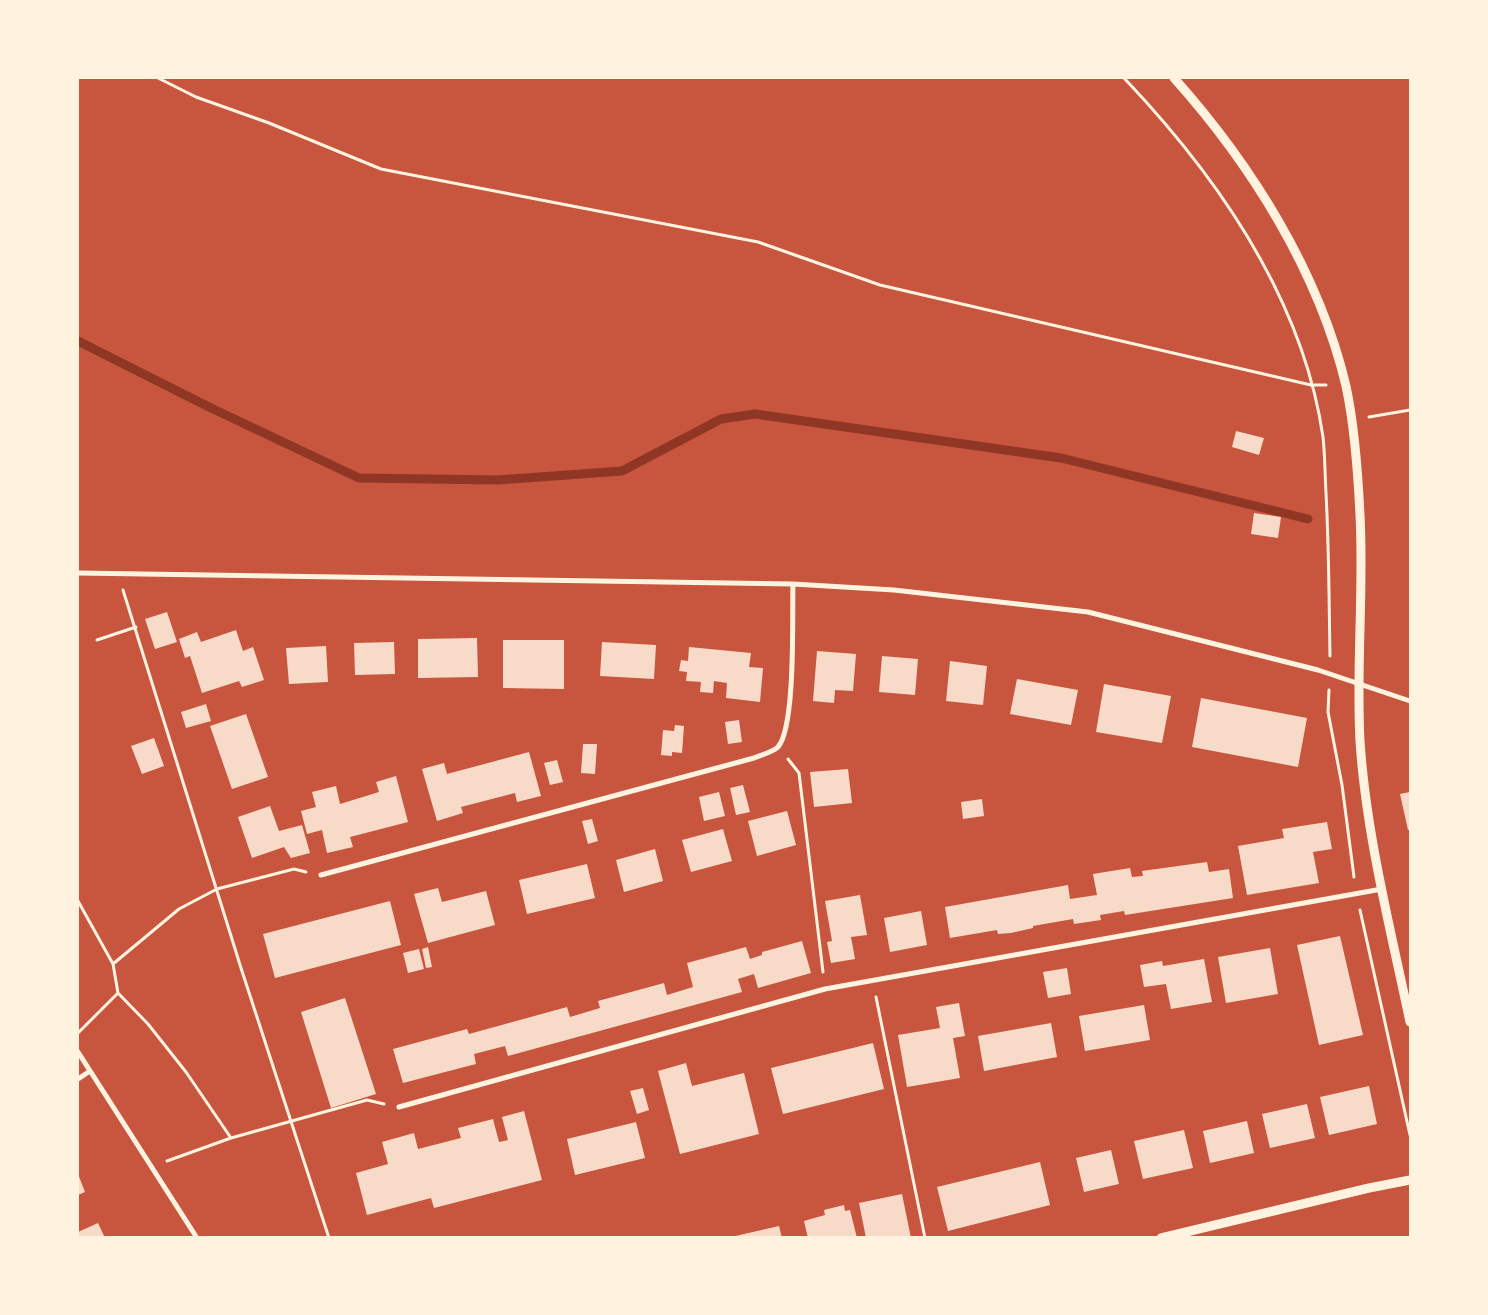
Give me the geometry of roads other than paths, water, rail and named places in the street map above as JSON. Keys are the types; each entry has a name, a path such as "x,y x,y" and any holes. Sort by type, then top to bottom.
{"street":[{"path":"1174,78 1241,162 1292,246 1326,321 1346,386 1360,517 1358,684 1360,744 1382,889 1410,1022"},
{"path":"78,573 793,584 894,590 1088,612 1330,674 1410,701"},
{"path":"321,875 754,758 778,747 785,732 789,707 793,584"},
{"path":"399,1107 824,989 1382,889"},
{"path":"78,1052 153,1166 197,1238"},
{"path":"78,1079 90,1071"},
{"path":"1161,1238 1369,1188 1410,1180"}],"waterway":[{"path":"78,341 209,407 359,478 498,480 622,471 721,419 755,414 1061,458 1308,519"}]}
